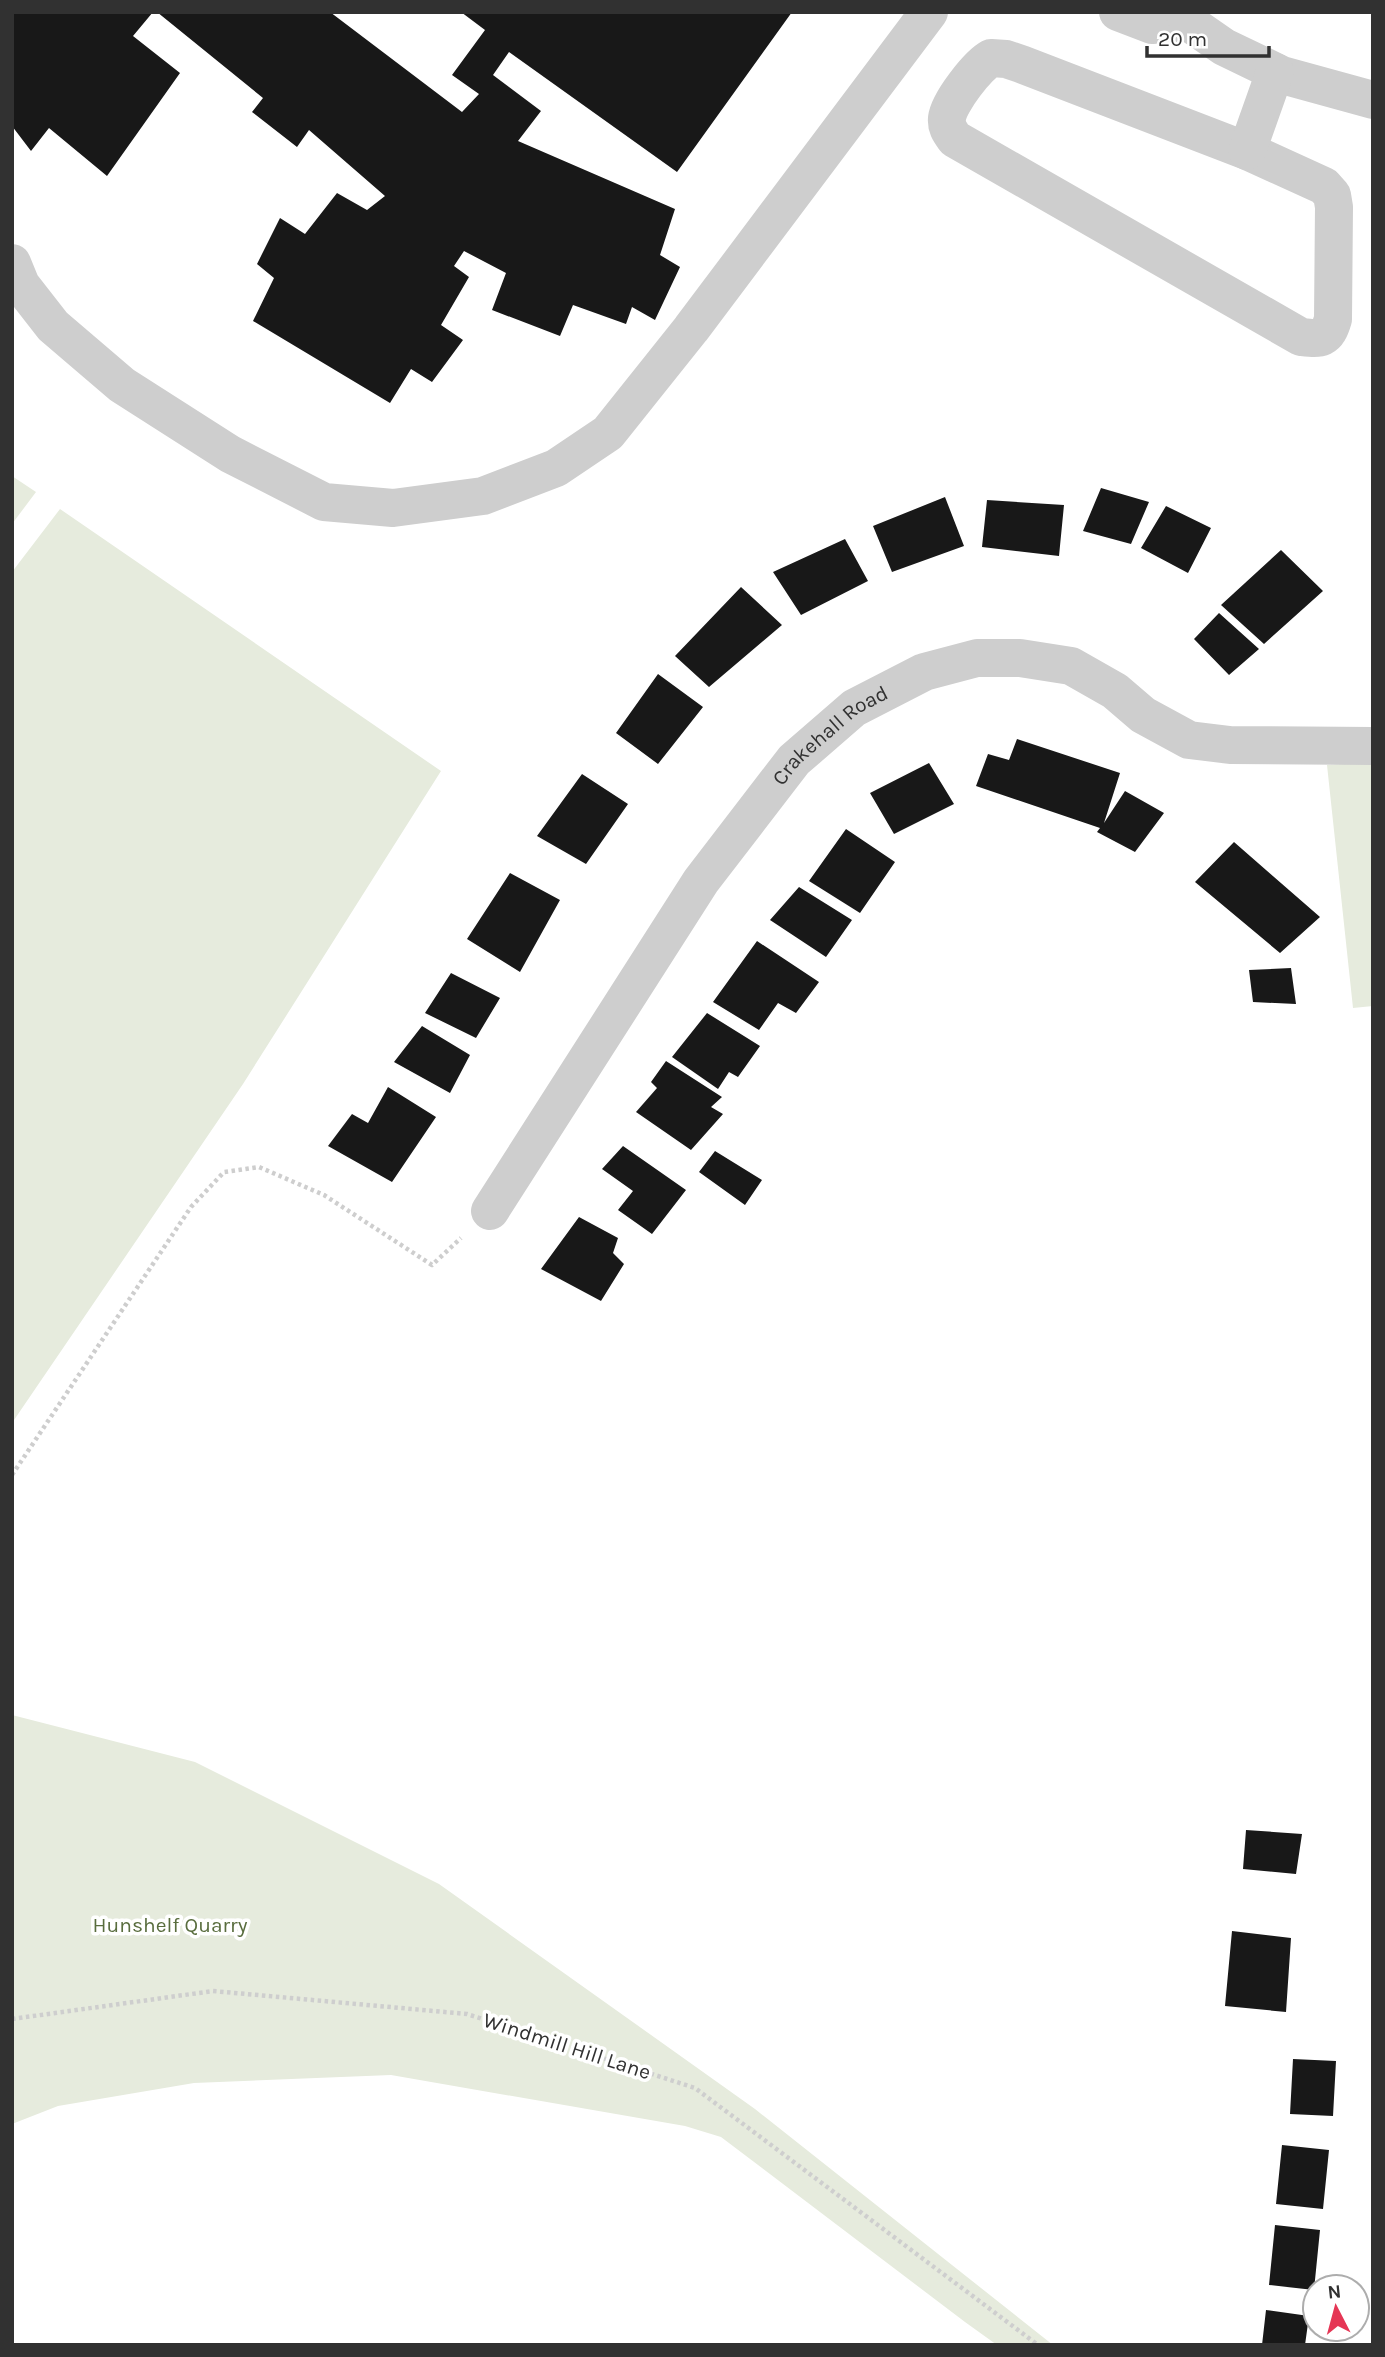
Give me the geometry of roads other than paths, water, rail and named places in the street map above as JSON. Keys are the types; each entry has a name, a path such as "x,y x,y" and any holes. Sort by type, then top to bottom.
{"street":[{"path":"12,263 21,285 53,326 122,385 230,454 324,502 393,508 483,496 556,468 608,433 691,329 929,12"},
{"path":"1118,12 1152,24 1186,17 1224,47 1275,72 1373,100"},
{"path":"991,58 1006,59 1247,151 1324,186 1332,195 1333,319 1329,332 1319,339 1300,337 955,139 948,130 947,118 951,106 982,63 991,58"},
{"path":"1247,151 1275,72"},
{"name":"Crakehall Road","path":"490,1211 701,881 794,760 854,708 924,672 977,658 1020,658 1071,666 1115,691 1143,715 1189,740 1230,745 1373,746"}],"park label":[{"name":"Hunshelf Quarry","path":"170,1925"}]}
